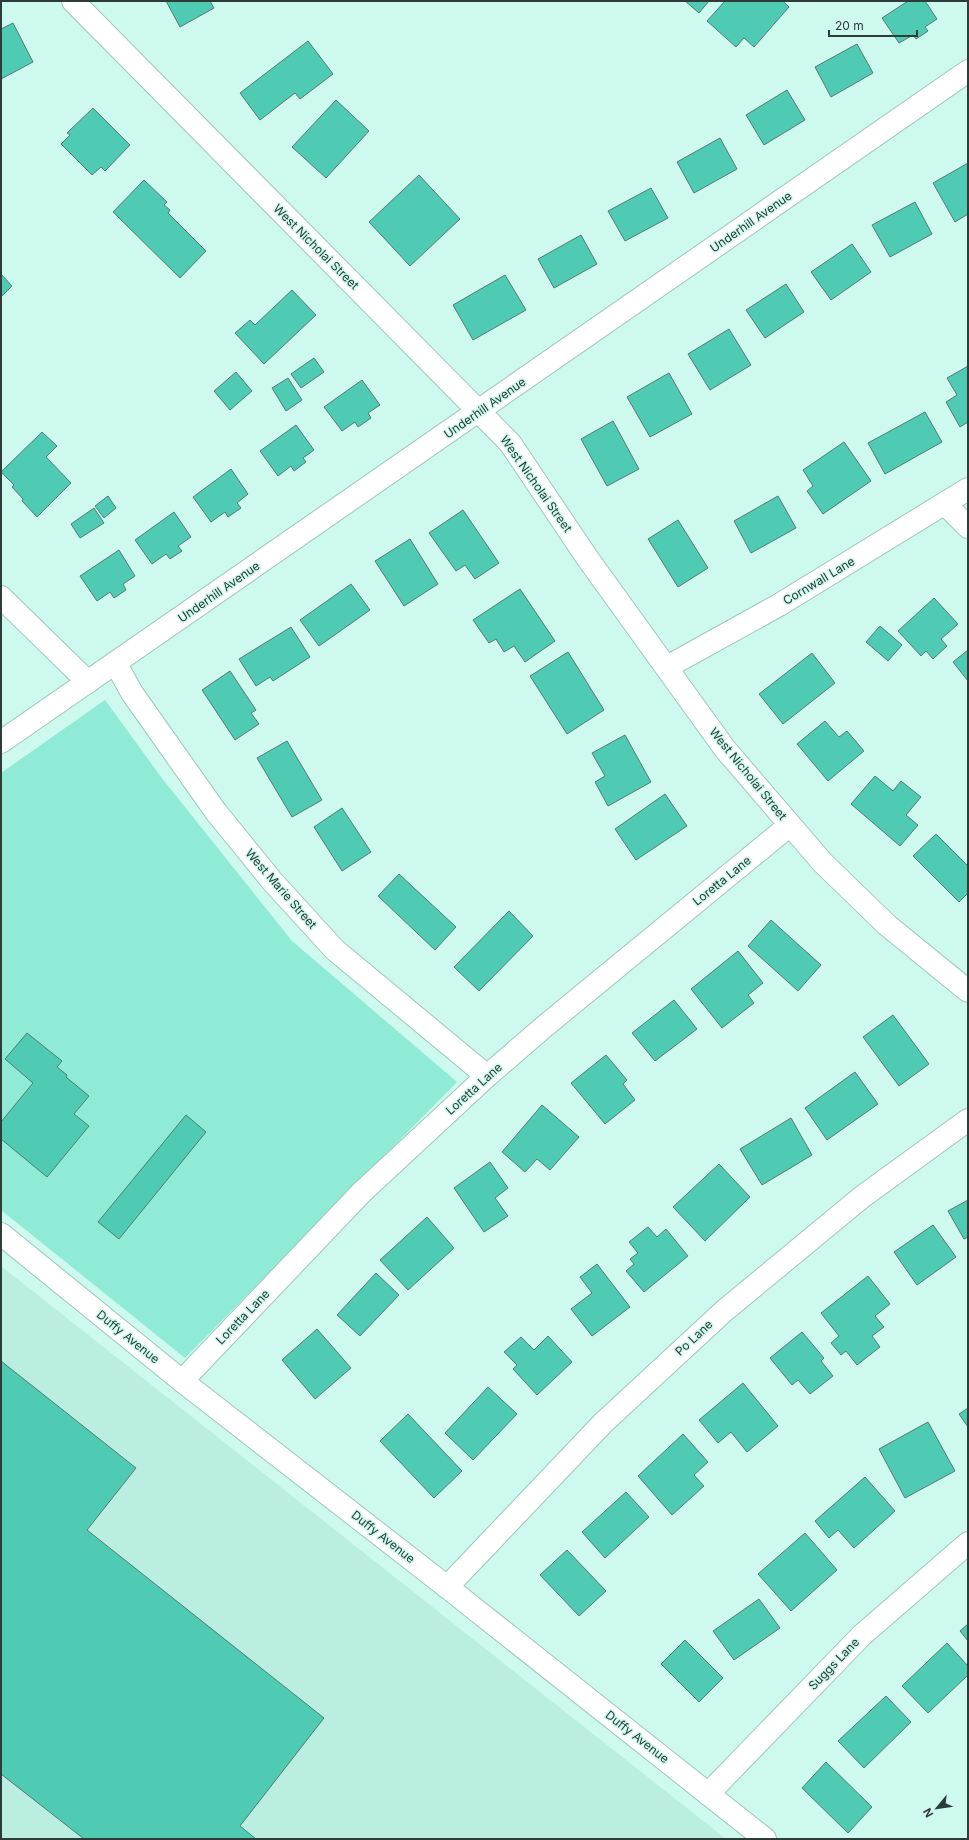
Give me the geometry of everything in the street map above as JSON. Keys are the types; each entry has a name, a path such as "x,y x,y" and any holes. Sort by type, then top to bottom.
{"street":[{"name":"West Nicholai Street","path":"73,1 510,443 588,559 725,749 822,863 887,925 968,991"},
{"name":"Underhill Avenue","path":"1,742 116,664 968,71"},
{"name":"Cornwall Lane","path":"667,667 779,605 968,489"},
{"path":"945,504 968,527"},
{"path":"1,597 88,682"},
{"name":"West Marie Street","path":"116,664 132,693 216,812 272,881 335,950 487,1076"},
{"name":"Loretta Lane","path":"182,1381 361,1193 487,1076 545,1026 790,825"},
{"name":"Po Lane","path":"447,1587 603,1423 724,1311 862,1197 968,1120"},
{"name":"Duffy Avenue","path":"1,1234 182,1381 447,1587 765,1839"},
{"name":"Suggs Lane","path":"708,1794 862,1635 968,1543"}],"shaded area":[{"path":"105,700 161,777 292,941 457,1082 185,1358 1,1210 1,773"},
{"path":"1,1266 726,1839 1,1839"}],"building":[{"path":"166,1 210,1 214,8 180,27"},
{"path":"685,1 709,1 699,13"},
{"path":"725,1 783,1 789,7 754,47 744,38 736,47 707,21"},
{"path":"908,1 925,1 937,19 925,27 928,31 916,39 913,35 899,43 882,18"},
{"path":"13,23 33,62 1,79 1,29"},
{"path":"308,41 333,74 300,99 295,93 260,120 240,93"},
{"path":"857,44 873,73 831,97 815,67"},
{"path":"787,90 805,120 764,145 746,115"},
{"path":"336,100 369,131 326,178 292,147"},
{"path":"93,108 130,145 105,171 101,167 92,175 61,144 70,135 67,133"},
{"path":"720,138 737,169 694,193 677,162"},
{"path":"968,163 968,214 955,222 933,183"},
{"path":"419,175 460,219 410,266 369,222"},
{"path":"144,180 167,202 164,205 170,210 168,213 206,251 180,278 113,212"},
{"path":"651,188 668,218 625,241 608,211"},
{"path":"915,202 932,234 890,257 872,225"},
{"path":"581,235 597,264 554,288 538,259"},
{"path":"852,244 871,272 831,300 811,272"},
{"path":"1,274 12,286 1,297"},
{"path":"505,275 526,310 473,340 453,305"},
{"path":"786,284 804,312 765,338 746,310"},
{"path":"292,290 316,315 264,364 235,333 250,320 255,325"},
{"path":"729,329 751,365 710,390 688,354"},
{"path":"314,358 324,372 301,388 291,374"},
{"path":"968,366 968,422 960,427 946,402 957,395 947,378"},
{"path":"236,372 252,391 230,410 214,391"},
{"path":"669,373 692,414 650,437 627,397"},
{"path":"288,378 302,400 286,411 272,388"},
{"path":"362,380 380,405 368,413 371,418 358,427 355,422 342,431 324,407"},
{"path":"925,412 942,442 885,474 868,443"},
{"path":"613,421 639,469 607,486 581,439"},
{"path":"296,425 314,450 303,458 306,462 294,471 291,466 278,476 260,451"},
{"path":"42,432 57,446 46,457 71,483 37,517 22,501 23,499 12,487 14,485 1,472"},
{"path":"844,442 871,481 823,514 807,491 813,486 803,470"},
{"path":"231,469 248,494 237,503 241,508 228,517 225,512 211,522 193,497"},
{"path":"108,496 116,508 104,518 95,506"},
{"path":"778,496 796,528 751,553 734,521"},
{"path":"94,508 104,523 80,538 71,524"},
{"path":"463,510 499,563 475,579 465,565 456,571 429,533"},
{"path":"174,512 191,537 178,546 182,551 170,559 166,554 152,564 135,540"},
{"path":"678,520 708,568 678,587 648,539"},
{"path":"410,539 438,584 404,606 375,561"},
{"path":"119,550 135,576 123,584 126,590 114,598 110,592 97,601 80,576"},
{"path":"351,584 370,610 319,646 300,620"},
{"path":"520,589 555,641 525,662 514,646 504,652 496,639 489,643 473,620"},
{"path":"934,598 958,624 941,639 947,646 933,659 926,651 921,656 898,631"},
{"path":"880,626 902,645 888,661 866,642"},
{"path":"291,627 310,657 273,681 270,677 256,686 239,659"},
{"path":"968,650 968,681 953,662"},
{"path":"568,652 604,710 567,734 530,676"},
{"path":"812,653 835,683 783,724 759,694"},
{"path":"230,671 256,710 251,713 259,724 235,740 202,690"},
{"path":"825,721 839,737 847,731 864,751 828,781 797,744"},
{"path":"625,735 651,782 608,806 595,782 605,776 592,753"},
{"path":"287,741 322,800 292,817 257,758"},
{"path":"875,776 893,791 901,781 921,797 906,815 918,825 900,846 851,804"},
{"path":"665,794 687,826 636,860 615,829"},
{"path":"342,808 371,852 342,871 314,827"},
{"path":"936,834 968,866 968,893 959,902 913,856"},
{"path":"399,874 456,927 435,950 378,896"},
{"path":"509,911 533,936 479,991 454,967"},
{"path":"771,920 821,965 798,991 748,946"},
{"path":"738,951 763,983 748,995 754,1003 722,1028 691,989"},
{"path":"674,1000 697,1029 655,1061 632,1033"},
{"path":"893,1015 929,1064 899,1086 863,1037"},
{"path":"27,1033 62,1061 57,1067 67,1075 66,1077 89,1096 74,1114 89,1126 47,1177 1,1139 1,1122 33,1083 5,1059"},
{"path":"606,1055 627,1080 623,1084 635,1100 605,1124 571,1083"},
{"path":"855,1072 878,1104 827,1140 805,1108"},
{"path":"542,1105 579,1137 550,1170 537,1159 525,1172 502,1152"},
{"path":"186,1115 206,1132 119,1239 98,1222"},
{"path":"791,1118 812,1155 762,1185 740,1149"},
{"path":"490,1162 508,1188 495,1198 508,1216 484,1232 454,1188"},
{"path":"719,1164 750,1197 705,1241 673,1207"},
{"path":"968,1200 968,1237 964,1239 948,1211"},
{"path":"427,1217 454,1248 408,1290 380,1260"},
{"path":"933,1225 956,1257 917,1285 894,1252"},
{"path":"648,1227 657,1237 666,1229 688,1256 644,1292 626,1271 634,1264 630,1259 638,1253 629,1242"},
{"path":"597,1264 630,1307 592,1336 571,1309 592,1293 580,1277"},
{"path":"376,1273 399,1295 360,1336 337,1315"},
{"path":"868,1276 890,1304 875,1316 884,1327 872,1336 880,1347 857,1365 846,1351 841,1355 831,1343 839,1336 821,1313"},
{"path":"317,1329 351,1368 315,1399 282,1360"},
{"path":"802,1332 824,1358 821,1361 833,1376 810,1394 798,1380 792,1385 770,1358"},
{"path":"548,1336 572,1362 537,1395 513,1369 517,1365 504,1352 521,1337 534,1350"},
{"path":"1,1361 136,1468 87,1530 324,1718 240,1826 256,1839 84,1839 1,1774"},
{"path":"743,1383 778,1426 747,1452 731,1432 718,1443 699,1420"},
{"path":"488,1387 517,1414 473,1460 445,1433"},
{"path":"968,1408 968,1427 959,1414"},
{"path":"408,1414 462,1471 434,1498 380,1441"},
{"path":"928,1422 955,1471 905,1498 879,1449"},
{"path":"683,1434 708,1462 694,1475 704,1486 672,1515 638,1476"},
{"path":"865,1477 895,1511 854,1548 838,1530 829,1538 815,1521"},
{"path":"626,1492 649,1517 605,1558 582,1532"},
{"path":"805,1533 837,1570 791,1611 758,1574"},
{"path":"567,1550 606,1591 579,1616 540,1575"},
{"path":"759,1599 780,1628 734,1660 713,1631"},
{"path":"968,1624 968,1641 960,1631"},
{"path":"685,1640 723,1678 699,1702 661,1664"},
{"path":"947,1643 968,1666 968,1675 928,1713 902,1686"},
{"path":"886,1696 911,1722 864,1768 838,1741"},
{"path":"826,1762 872,1807 848,1833 802,1788"}]}
